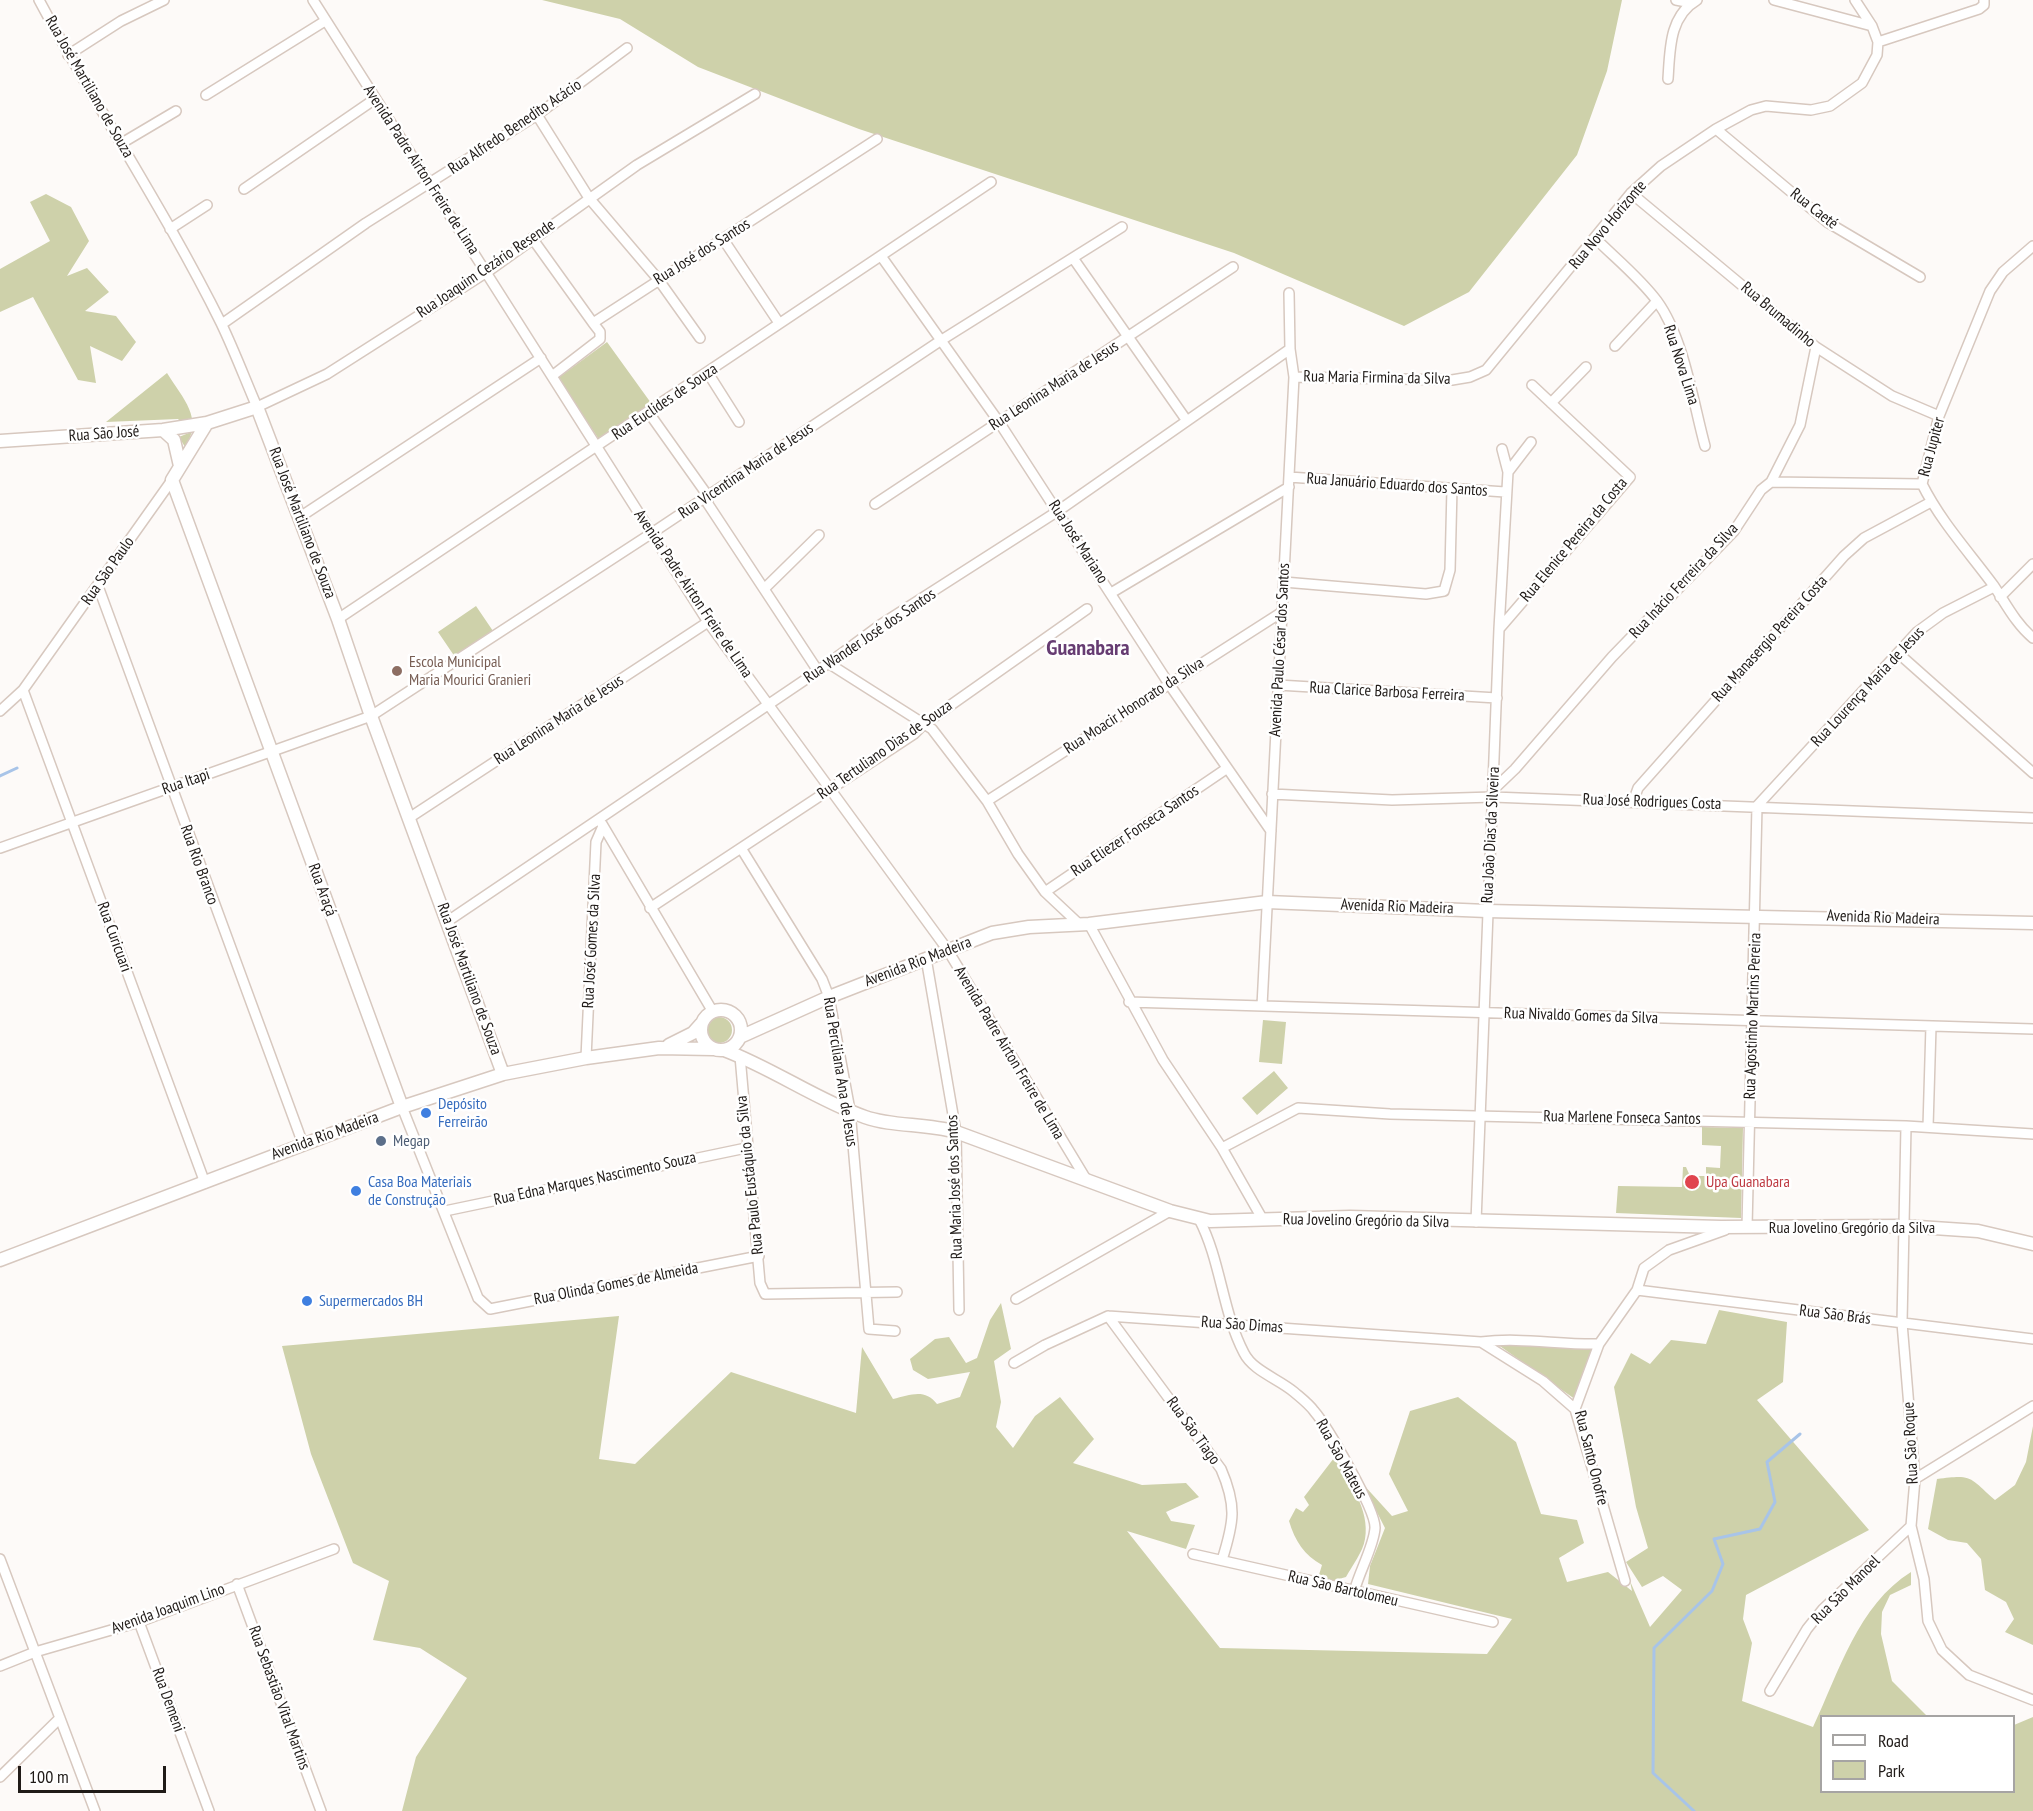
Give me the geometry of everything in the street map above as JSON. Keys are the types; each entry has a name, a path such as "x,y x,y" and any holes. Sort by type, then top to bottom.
{"street":[{"name":"Rua José Martiliano de Souza","path":"39,0 68,55 122,143 222,324 300,517 503,1074"},
{"path":"68,55 121,21 164,0"},
{"name":"Avenida Padre Airton Freire de Lima","path":"313,0 432,184 708,622 947,949 1086,1179"},
{"path":"1676,0 1694,1"},
{"path":"1774,0 1872,26"},
{"path":"1855,0 1872,26 1878,42 1978,9 1984,5 1984,0"},
{"path":"1668,79 1671,37 1678,18 1694,1"},
{"path":"206,95 326,21"},
{"name":"Rua Novo Horizonte","path":"1492,365 1631,193 1661,166 1716,129 1751,110 1766,106 1811,110 1830,106 1862,83 1877,56 1878,42"},
{"name":"Rua Alfredo Benedito Acácio","path":"222,324 366,223 432,184 537,115 627,48"},
{"name":"Rua Joaquim Cezário Resende","path":"207,423 257,407 327,374 487,272 638,165 755,94"},
{"path":"244,189 375,99"},
{"path":"122,143 176,111"},
{"path":"537,115 589,198 658,279 700,338"},
{"name":"Rua Caeté","path":"1716,129 1827,222 1920,277"},
{"name":"Rua José dos Santos","path":"593,323 877,139"},
{"name":"Rua Euclides de Souza","path":"338,619 597,448 778,323 991,182"},
{"name":"Rua Brumadinho","path":"1631,193 1816,347 1892,396 1939,416"},
{"path":"170,229 207,205"},
{"name":"Rua Vicentina Maria de Jesus","path":"371,716 652,534 940,340 1122,227"},
{"path":"532,238 600,332 600,339 552,376"},
{"name":"Rua Nova Lima","path":"1595,238 1657,301 1672,329 1705,446"},
{"path":"723,239 778,323"},
{"name":"Rua Jupiter","path":"2033,246 2003,272 1990,291 1939,416 1922,484 1956,540 1994,587 2024,630 2033,638"},
{"name":"Rua José Mariano","path":"881,256 999,422 1169,684 1271,831"},
{"path":"1073,258 1187,421"},
{"name":"Rua Leonina Maria de Jesus","path":"875,504 1233,267"},
{"name":"Avenida Paulo César dos Santos","path":"1262,1006 1294,377 1290,349 1289,293"},
{"path":"1616,346 1657,301"},
{"name":"Rua Inácio Ferreira da Silva","path":"1493,793 1612,657 1734,531 1761,490 1771,483 1800,425 1816,347"},
{"name":"Rua Wander José dos Santos","path":"448,921 601,822 880,626 1058,511 1290,349"},
{"path":"300,517 540,358"},
{"name":"Rua Maria Firmina da Silva","path":"1294,377 1452,380 1470,377 1492,365"},
{"path":"1551,403 1586,367"},
{"path":"708,373 739,422"},
{"name":"Rua Elenice Pereira da Costa","path":"1499,629 1630,477 1532,385"},
{"path":"649,412 708,496 708,504 818,671"},
{"name":"Rua São José","path":"0,441 163,430 207,423"},
{"name":"Rua São Paulo","path":"0,711 23,690 98,586 172,480 207,423"},
{"path":"163,430 174,440 180,466"},
{"path":"1508,472 1531,442"},
{"name":"Rua João Dias da Silveira","path":"1476,1222 1487,910 1505,492 1508,472 1502,449"},
{"name":"Rua Januário Eduardo dos Santos","path":"1289,477 1505,492"},
{"name":"Rua Araçá","path":"172,480 402,1107 478,1298"},
{"path":"1771,483 1922,484"},
{"path":"1111,593 1288,487"},
{"path":"1284,582 1426,594 1444,591 1450,570 1452,488"},
{"name":"Rua Manasergio Pereira Costa","path":"1633,802 1638,788 1844,556 1864,538 1931,502"},
{"path":"764,589 819,535"},
{"path":"2000,597 2033,564"},
{"name":"Rua Rio Branco","path":"98,586 170,788 303,1144"},
{"name":"Rua Lourença Maria de Jesus","path":"1757,806 1917,632 1943,613 1994,587"},
{"name":"Rua Tertuliano Dias de Souza","path":"650,908 914,735 924,724 1088,609"},
{"name":"Rua Moacir Honorato da Silva","path":"987,801 1282,612"},
{"name":"Rua Leonina Maria de Jesus","path":"409,818 708,622"},
{"path":"1898,653 2033,773"},
{"path":"828,663 932,729 987,801 1018,854 1045,892 1084,924 1130,1002 1142,1018 1163,1060 1222,1149 1263,1220"},
{"name":"Rua Clarice Barbosa Ferreira","path":"1278,686 1497,698"},
{"name":"Rua Curicuari","path":"23,690 205,1183"},
{"name":"Rua Itapi","path":"0,848 371,716"},
{"name":"Rua Eliezer Fonseca Santos","path":"1045,892 1226,769"},
{"name":"Rua José Rodrigues Costa","path":"1272,794 1392,800 1493,793 1633,802 2033,818"},
{"name":"Rua Agostinho Martins Pereira","path":"1748,1227 1757,806"},
{"path":"601,822 713,1012"},
{"name":"Rua José Gomes da Silva","path":"586,1058 596,842 601,822"},
{"name":"Rua Perciliana Ana de Jesus","path":"741,848 822,979 829,997 850,1110 869,1329 895,1331"},
{"name":"Avenida Rio Madeira","path":"739,1039 779,1018 829,997 992,933 1029,927 1084,924 1267,902 1487,910 2033,922"},
{"name":"Rua Maria José dos Santos","path":"926,958 956,1132 959,1310"},
{"name":"Rua Nivaldo Gomes da Silva","path":"1130,1002 2033,1029"},
{"path":"739,1039 718,1049 704,1041 701,1024 707,1015 713,1012 727,1010 736,1016 741,1026 740,1056"},
{"name":"Avenida Rio Madeira","path":"736,1016 754,1021 779,1018"},
{"name":"Avenida Rio Madeira","path":"659,1048 687,1036 701,1024"},
{"path":"1928,1127 1931,1026"},
{"name":"Avenida Rio Madeira","path":"0,1260 402,1107 503,1074 586,1058 659,1048 718,1049"},
{"name":"Rua Jovelino Gregório da Silva","path":"718,1049 740,1056 866,1118 893,1123 919,1124 956,1132 1170,1211 1210,1221 1350,1217 1733,1227 1904,1226 1978,1231 2027,1243"},
{"name":"Rua Paulo Eustáquio da Silva","path":"740,1056 746,1148 760,1283 765,1294 866,1293"},
{"name":"Rua Marlene Fonseca Santos","path":"1222,1149 1298,1108 1906,1126 2033,1134"},
{"name":"Rua São Roque","path":"1906,1126 1902,1323 1915,1479 1911,1526 1924,1579 1928,1621 1942,1650 1970,1675 2033,1700"},
{"name":"Rua Edna Marques Nascimento Souza","path":"445,1211 746,1148"},
{"path":"1016,1299 1170,1211"},
{"name":"Rua São Mateus","path":"1199,1219 1209,1237 1244,1355 1314,1411 1349,1468 1375,1524 1374,1540 1360,1568 1354,1592"},
{"name":"Rua Santo Onofre","path":"1625,1581 1575,1409 1599,1344 1637,1290 1644,1268 1669,1250 1733,1227"},
{"name":"Rua Olinda Gomes de Almeida","path":"478,1298 490,1309 759,1256"},
{"name":"Rua São Brás","path":"1637,1290 2033,1339"},
{"path":"866,1293 897,1292"},
{"name":"Rua São Dimas","path":"1014,1363 1045,1345 1108,1316 1481,1342 1512,1338 1599,1344"},
{"name":"Rua São Tiago","path":"1108,1316 1221,1469 1232,1493 1234,1508 1222,1560"},
{"name":"Rua São Dimas","path":"1481,1342 1543,1381 1575,1409"},
{"path":"1915,1479 2033,1406"},
{"name":"Rua São Manoel","path":"1770,1691 1807,1629 1823,1609 1911,1526"},
{"name":"Avenida Joaquim Lino","path":"0,1666 35,1652 139,1622 334,1549"},
{"name":"Rua São Bartolomeu","path":"1193,1554 1493,1622"},
{"path":"0,1559 94,1811"},
{"name":"Rua Sebastião Vital Martins","path":"237,1584 321,1811"},
{"name":"Rua Demeni","path":"139,1622 209,1811"},
{"path":"0,1777 60,1718"}],"green space":[{"path":"542,0 1622,0 1607,71 1577,155 1469,292 1404,326 1234,253 859,129 698,67 620,19"},
{"path":"46,194 71,207 89,241 67,276 87,268 109,292 85,311 116,316 136,342 122,361 90,346 96,383 78,380 33,297 0,312 0,269 50,241 30,202"},
{"path":"607,342 651,403 600,441 558,378"},
{"path":"167,373 189,409 192,418 191,432 178,419 106,422"},
{"path":"191,432 190,437 185,447 179,437"},
{"path":"476,606 493,631 455,657 438,632"},
{"path":"719,1017 728,1021 732,1030 728,1039 719,1043 710,1039 706,1030 710,1021"},
{"path":"1263,1020 1286,1022 1282,1064 1259,1062"},
{"path":"1274,1071 1288,1088 1257,1115 1242,1098"},
{"path":"1702,1127 1743,1128 1741,1218 1616,1213 1618,1186 1682,1187 1683,1167 1686,1167 1690,1176 1706,1176 1706,1167 1720,1168 1721,1146 1702,1145"},
{"path":"1001,1303 1011,1349 994,1361 1001,1402 996,1427 1013,1448 1035,1416 1060,1397 1094,1439 1073,1463 1142,1485 1186,1483 1199,1497 1166,1512 1171,1521 1195,1525 1186,1549 1127,1531 1220,1648 1487,1654 1512,1619 1368,1584 1370,1566 1385,1528 1362,1483 1392,1516 1408,1511 1389,1474 1410,1411 1458,1397 1516,1442 1541,1514 1577,1520 1584,1543 1559,1558 1567,1582 1608,1572 1632,1591 1630,1581 1650,1627 1682,1590 1663,1576 1642,1587 1626,1562 1648,1548 1636,1507 1614,1387 1631,1353 1650,1364 1671,1340 1706,1344 1719,1310 1787,1322 1783,1382 1757,1400 1869,1530 1746,1595 1743,1619 1752,1643 1742,1701 1813,1727 1841,1662 1864,1621 1877,1602 1911,1572 1911,1585 1890,1595 1882,1612 1881,1634 1892,1681 1926,1715 1820,1715 1820,1793 2015,1793 2015,1725 2033,1717 2033,1811 402,1811 416,1757 467,1678 420,1648 373,1640 389,1581 353,1563 311,1454 282,1346 619,1316 599,1459 635,1464 731,1372 856,1413 862,1347 893,1399 922,1394 937,1404 960,1397 970,1372 928,1379 913,1370 910,1359 935,1339 949,1337 966,1363 977,1358 990,1320"},
{"path":"1497,1344 1597,1349 1579,1402"},
{"path":"2033,1426 2033,1645 2005,1632 2014,1619 2006,1602 1985,1590 1981,1559 1967,1543 1948,1540 1928,1529 1937,1479 1964,1477 1970,1479 1995,1500 2015,1485 2026,1462"},
{"path":"1334,1458 1357,1496 1366,1528 1362,1549 1346,1577 1328,1582 1318,1578 1322,1565 1301,1547 1289,1521 1296,1508 1303,1512 1309,1505 1304,1497"}],"waterway":[{"path":"0,776 17,768"},
{"path":"1694,1811 1653,1773 1654,1648 1712,1591 1723,1564 1714,1539 1760,1529 1775,1502 1767,1462 1800,1434"}],"place":[{"name":"Escola Municipal Maria Mourici Granieri","path":"397,671"},
{"name":"Depósito Ferreirão","path":"426,1113"},
{"name":"Megap","path":"381,1141"},
{"name":"Upa Guanabara","path":"1692,1182"},
{"name":"Casa Boa Materiais de Construção","path":"356,1191"},
{"name":"Supermercados BH","path":"307,1301"}],"district":[{"name":"Guanabara","path":"1088,649"}]}
